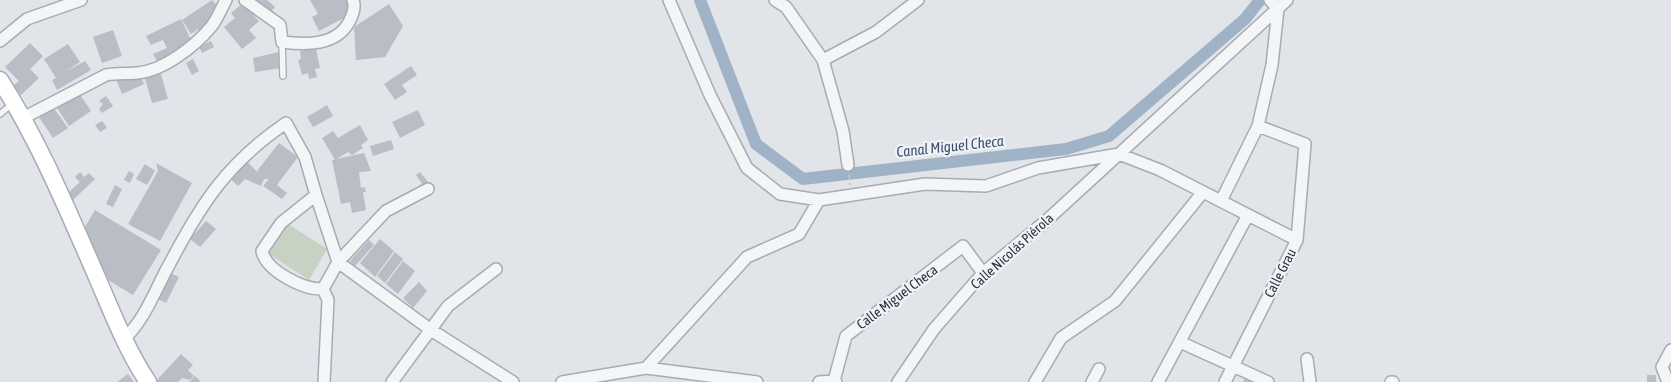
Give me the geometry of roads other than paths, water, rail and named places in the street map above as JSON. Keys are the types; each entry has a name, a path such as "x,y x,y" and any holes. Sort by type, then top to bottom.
{"street":[{"path":"0,41 27,19 81,0"},
{"path":"23,118 106,76 121,72 137,74 156,69 188,48 211,26 226,0"},
{"path":"245,0 280,25 282,42 322,42 335,37 350,20 354,12 354,0"},
{"path":"668,0 710,95 747,168 780,194 820,200 925,184 986,186 1038,168 1119,154 1160,170 1297,240"},
{"path":"775,0 786,8 823,60 843,131 848,165"},
{"path":"823,60 876,32 918,0"},
{"path":"1221,201 1258,126 1272,65 1278,9 1270,0"},
{"name":"Calle Nicolás Piérola","path":"898,382 934,329 983,274 1048,220 1287,0"},
{"path":"0,80 23,118 67,209 123,340 148,382"},
{"path":"123,340 131,333 145,312 192,221 214,190 236,162 286,123 305,157 338,262 431,330 513,382"},
{"name":"Calle Grau","path":"1225,382 1297,240 1304,144 1258,126"},
{"path":"323,289 338,262 386,211 428,189"},
{"path":"1035,382 1061,338 1115,302 1203,192"},
{"path":"316,195 281,223 262,251 264,260 300,285 314,290 323,289"},
{"path":"646,368 747,257 799,234 820,200"},
{"path":"1158,382 1248,215"},
{"name":"Calle Miguel Checa","path":"835,381 846,336 963,246 983,274"},
{"path":"392,382 448,306 496,269"},
{"path":"323,289 328,300 324,382"},
{"path":"1180,342 1268,382"},
{"path":"1668,382 1662,367 1671,350"},
{"path":"1307,359 1310,382"},
{"path":"562,382 646,368 757,382"},
{"path":"1092,382 1099,369"},
{"path":"819,382 835,381"}],"lane":[{"path":"282,42 283,76"},
{"path":"0,114 14,102"}],"waterway":[{"name":"Canal Miguel Checa","path":"700,0 756,144 803,179 1066,149 1109,136 1245,19 1260,0"}]}
